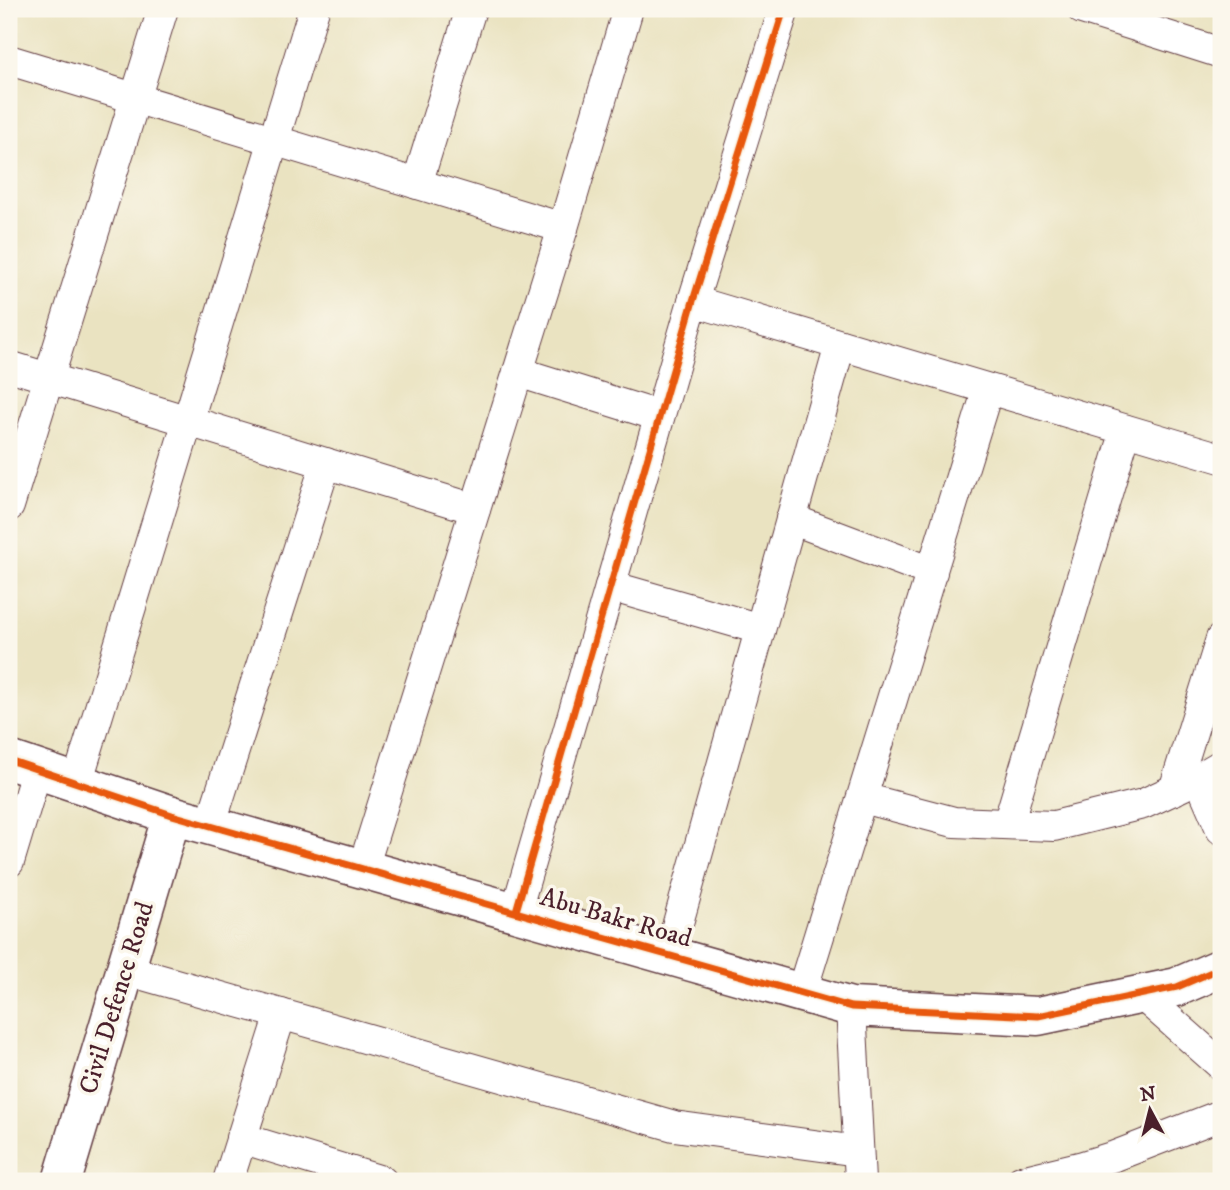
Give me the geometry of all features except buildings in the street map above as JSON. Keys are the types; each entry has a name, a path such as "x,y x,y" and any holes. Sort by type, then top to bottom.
{"street":[{"path":"9,506 163,9"},
{"path":"77,783 314,9"},
{"path":"417,184 471,9"},
{"path":"363,868 563,228 628,9"},
{"path":"516,911 693,301 784,9"},
{"path":"1094,11 1221,53"},
{"path":"9,60 563,228"},
{"path":"693,301 1221,458"},
{"path":"669,955 840,345"},
{"path":"9,366 475,509"},
{"path":"517,372 659,416"},
{"path":"801,994 988,389"},
{"path":"1008,824 1126,430"},
{"path":"210,826 326,463"},
{"path":"791,519 932,572"},
{"path":"610,586 760,629"},
{"path":"1221,639 1198,778 1221,829"},
{"path":"9,862 23,764"},
{"name":"Abu Bakr Road","path":"23,764 172,815 851,1007 1038,1016 1177,987 1221,968"},
{"path":"863,797 954,822 1054,826 1143,804 1198,778"},
{"name":"Civil Defence Road","path":"62,1181 172,815"},
{"path":"126,970 674,1126 858,1151"},
{"path":"1142,995 1221,1065"},
{"path":"851,1007 860,1181"},
{"path":"228,1181 281,1014"},
{"path":"1021,1181 1083,1166 1221,1115"},
{"path":"241,1138 382,1181"}],"cycle path":[{"path":"516,911 693,301 784,9"},
{"path":"9,760 172,815 851,1007 1038,1016 1177,987 1221,968"}]}
